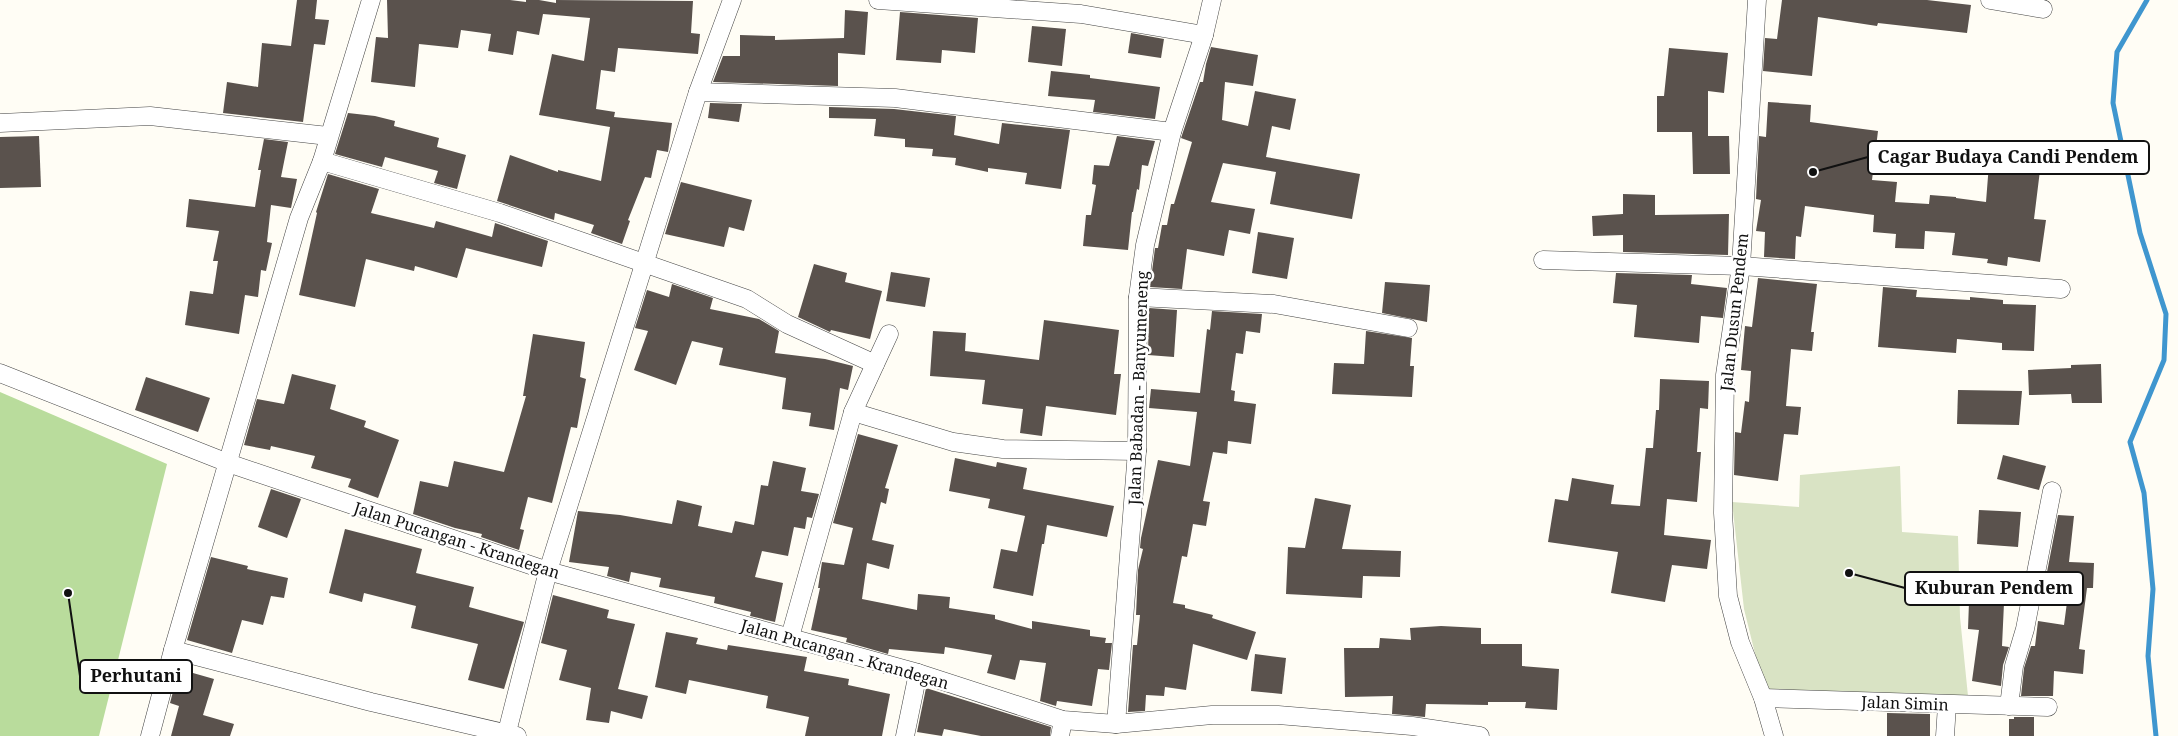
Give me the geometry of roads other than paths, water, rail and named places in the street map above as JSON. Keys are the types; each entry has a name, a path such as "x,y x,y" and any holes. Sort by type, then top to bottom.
{"street":[{"path":"150,736 173,650 300,218 322,161 328,136 371,0"},
{"path":"173,650 371,702 510,735 548,571 698,92 732,0"},
{"path":"878,0 1081,14 1204,35"},
{"name":"Jalan Babadan - Banyumeneng","path":"1116,724 1137,451 1138,297 1146,244 1172,132 1204,35 1212,0"},
{"name":"Jalan Dusun Pendem","path":"1757,0 1741,266 1725,375 1724,513 1728,596 1740,642 1762,698 1774,736"},
{"path":"1990,0 2043,9"},
{"path":"698,92 895,98 1172,132"},
{"path":"0,123 150,116 328,136"},
{"path":"322,161 500,213 747,299 788,324 874,364"},
{"path":"1543,260 1741,266 2061,289"},
{"path":"1138,297 1274,304 1408,328"},
{"path":"790,637 853,412 889,334"},
{"name":"Jalan Pucangan - Krandegan","path":"0,373 228,463 548,571 918,673 1062,728 1212,715 1278,715 1332,728 1412,726 1480,736"},
{"path":"853,412 953,442 1003,449 1137,451"},
{"path":"2009,706 2014,666 2025,629 2052,491"},
{"path":"905,736 918,673"},
{"name":"Jalan Simin","path":"1762,698 2048,707"},
{"path":"1945,736 1947,705"}],"waterway":[{"path":"2147,0 2117,52 2113,103 2140,233 2166,314 2164,360 2130,442 2144,493 2153,589 2148,656 2156,736"}],"place":[{"name":"Cagar Budaya Candi Pendem","path":"1813,172"},
{"name":"Kuburan Pendem","path":"1849,573"},
{"name":"Perhutani","path":"68,593"}]}
